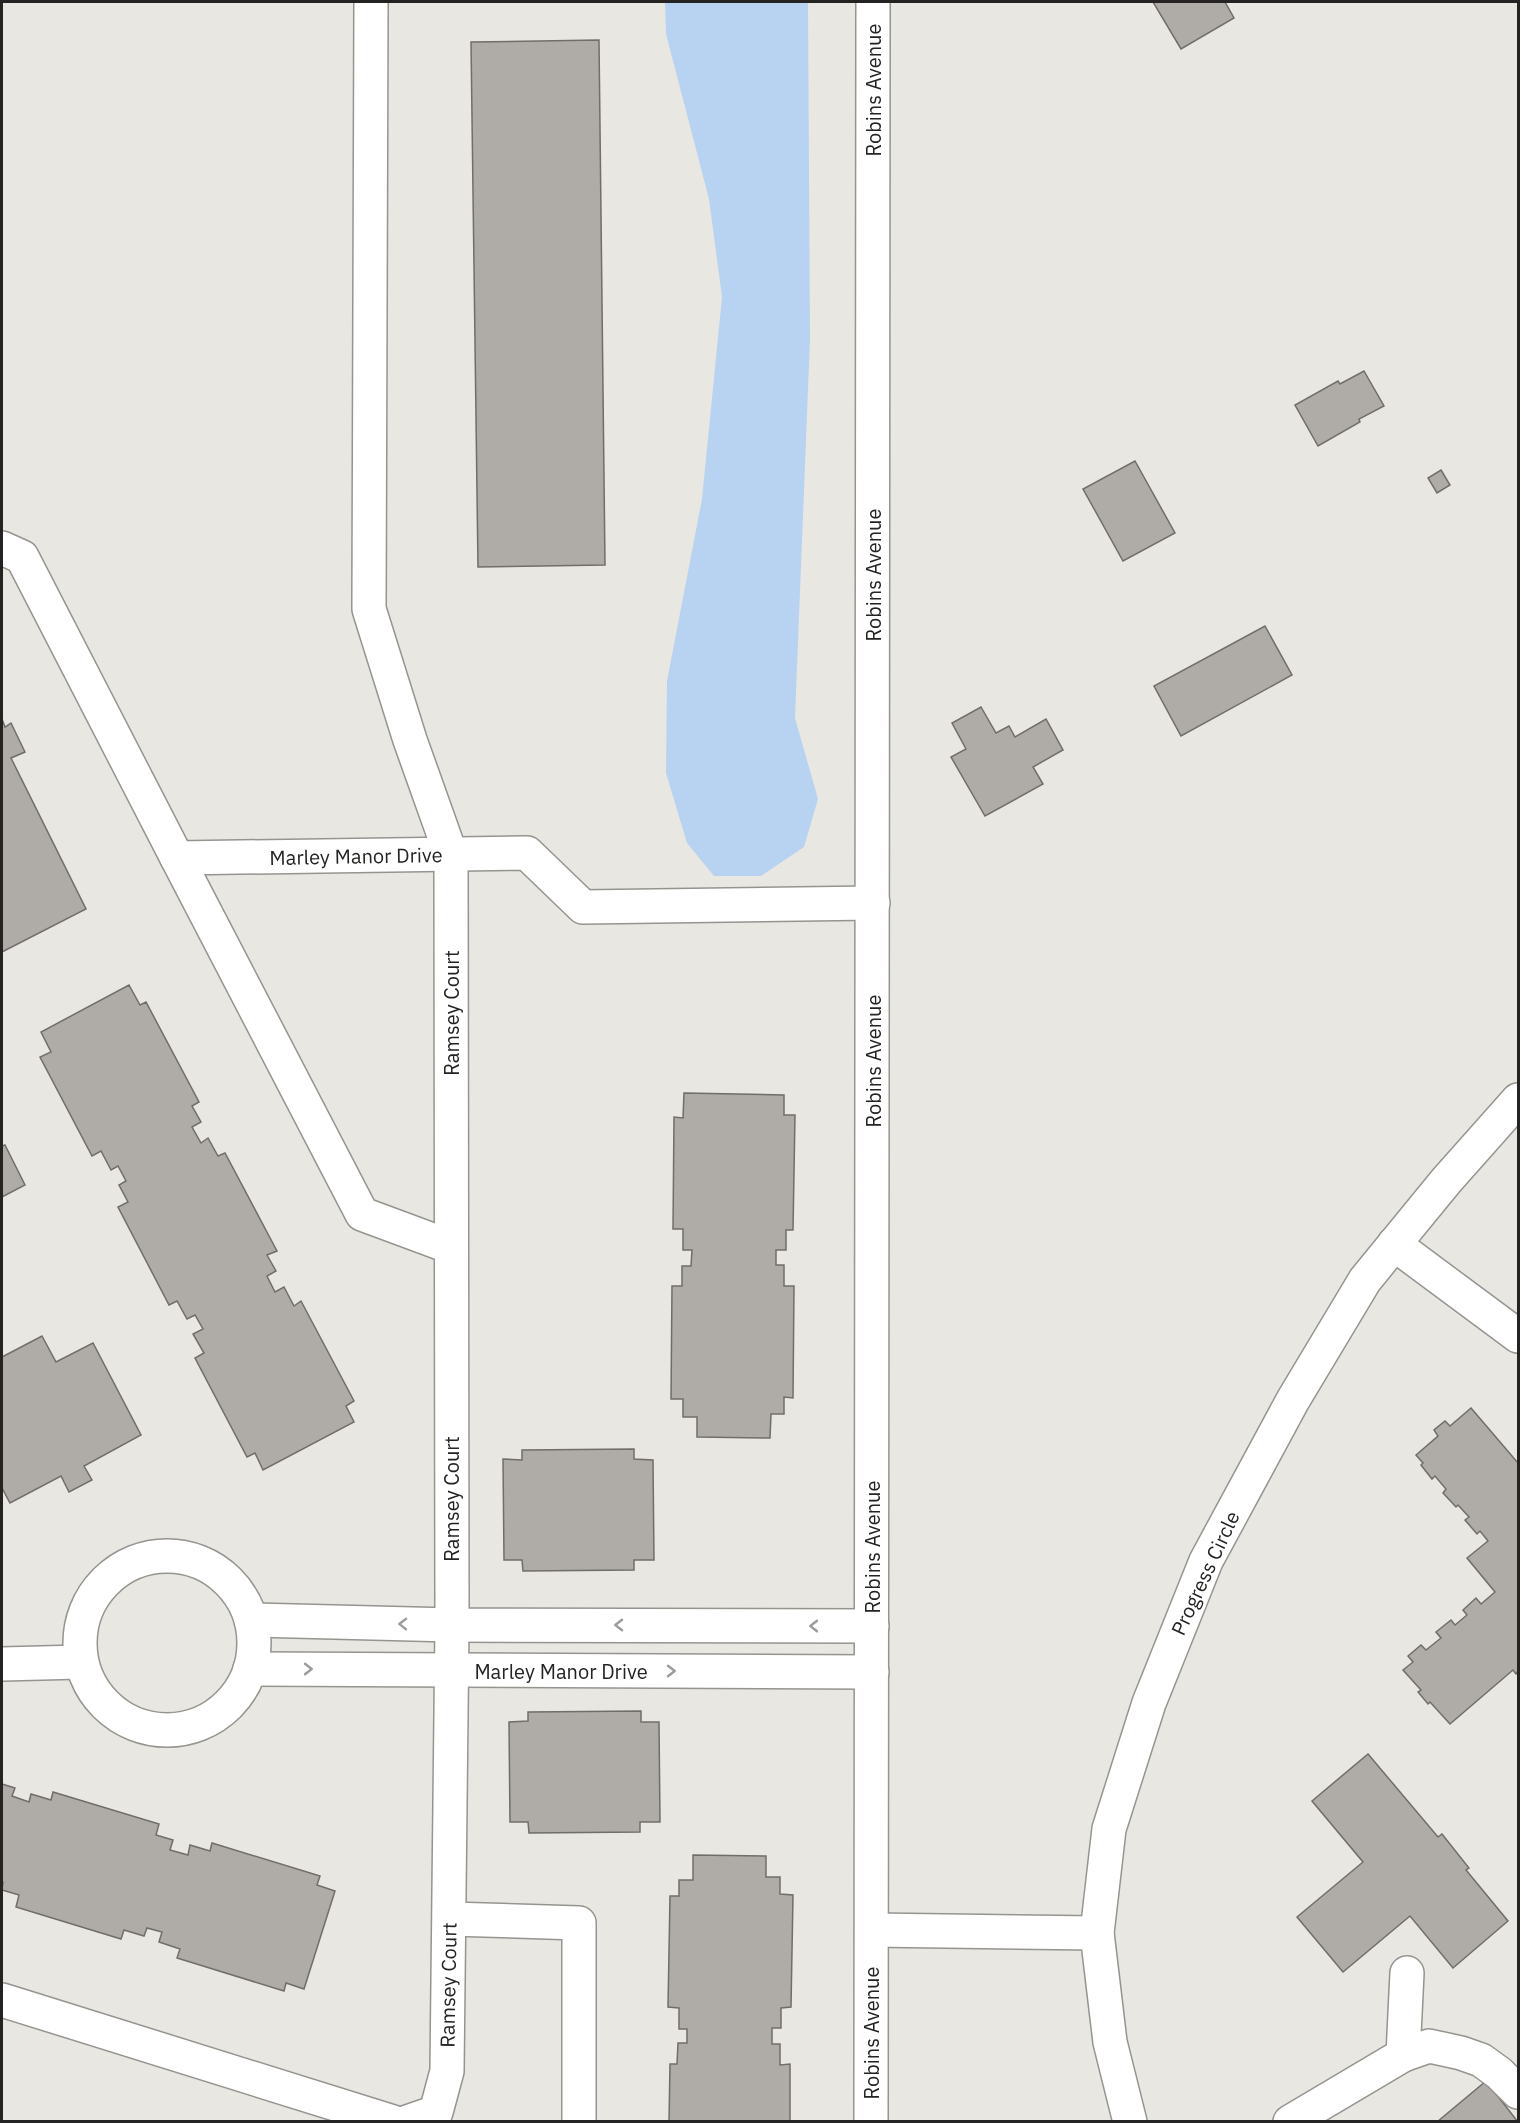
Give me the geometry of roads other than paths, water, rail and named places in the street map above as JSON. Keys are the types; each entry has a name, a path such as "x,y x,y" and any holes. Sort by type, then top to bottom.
{"street":[{"path":"371,2 369,609 410,740 452,855"},
{"name":"Robins Avenue","path":"871,2121 873,2"},
{"path":"2,548 22,557 362,1214 451,1247"},
{"name":"Marley Manor Drive","path":"177,858 527,853 583,907 873,903"},
{"name":"Ramsey Court","path":"431,2118 447,2070 450,1919 452,855"},
{"name":"Progress Circle","path":"1130,2121 1110,2042 1097,1933 1109,1829 1149,1703 1206,1561 1293,1400 1365,1280 1446,1181 1518,1100"},
{"path":"1394,1244 1518,1336"},
{"path":"168,1555 199,1561 227,1579 245,1602 251,1620 254,1651 250,1669 231,1702 207,1720 176,1730 143,1727 118,1716 97,1696 81,1662 80,1626 94,1593 112,1574 145,1557 168,1555"},
{"path":"251,1620 452,1625 872,1626"},
{"path":"2,1664 81,1662"},
{"name":"Marley Manor Drive","path":"250,1669 872,1672"},
{"path":"450,1919 579,1923 579,2121"},
{"path":"872,1930 1097,1933"},
{"path":"1403,2055 1407,1973"},
{"path":"2,2000 393,2121"},
{"path":"1290,2121 1403,2055 1429,2046 1481,2060 1499,2073 1518,2092"}],"water":[{"path":"665,2 808,2 810,339 795,718 818,799 804,847 761,876 714,876 687,843 666,773 667,681 702,499 722,297 709,199 666,34"}]}
